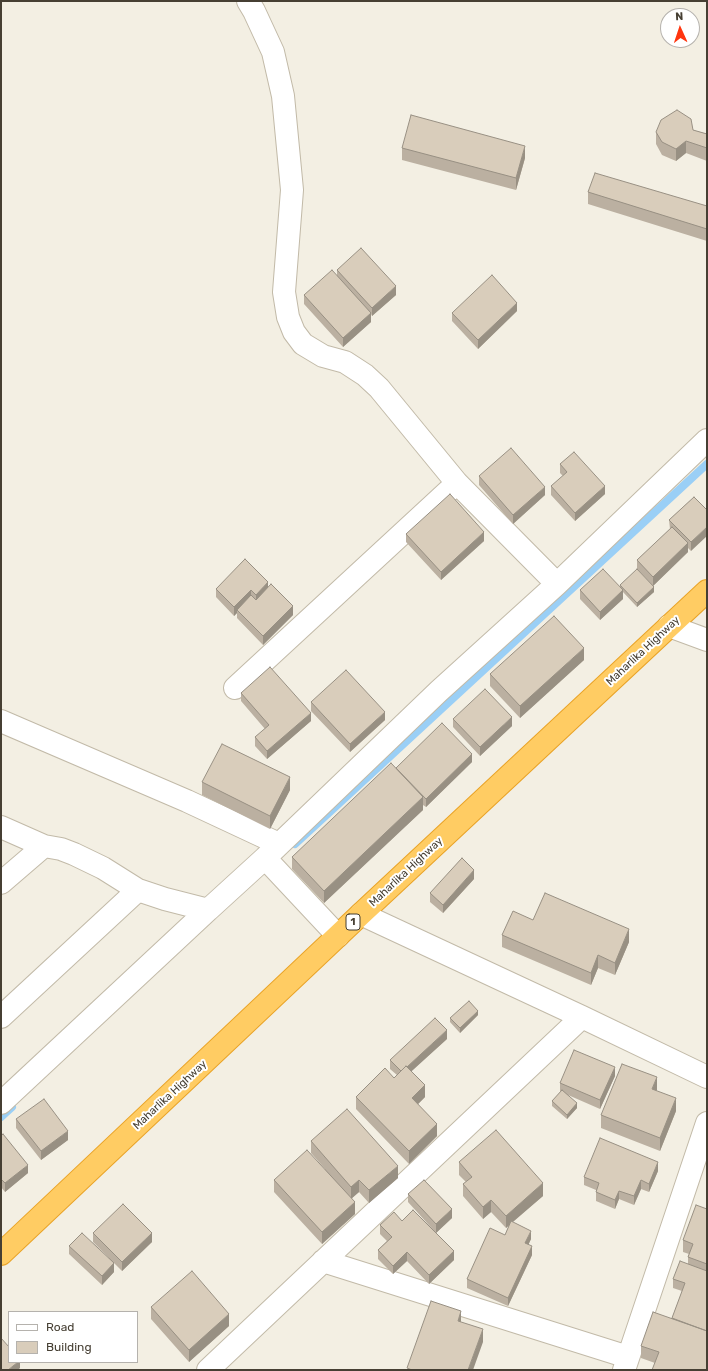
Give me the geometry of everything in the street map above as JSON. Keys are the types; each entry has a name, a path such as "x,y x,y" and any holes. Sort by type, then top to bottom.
{"highway":[{"name":"Maharlika Highway","path":"1,1254 361,914 707,591"}],"street":[{"path":"248,1 273,52 283,96 292,190 284,292 288,317 294,332 303,344 323,356 345,362 365,375 379,388 457,483 557,584"},
{"path":"1,1104 272,851 438,691 557,584 707,440"},
{"path":"235,688 457,483"},
{"path":"669,626 707,640"},
{"path":"1,721 187,801 272,851 338,936"},
{"path":"1,826 44,846 74,854 103,868 138,890 165,900 208,910"},
{"path":"1,883 44,846"},
{"path":"1,1017 138,890"},
{"path":"361,914 707,1077"},
{"path":"208,1370 582,1017"},
{"path":"323,1261 626,1363 707,1123"}],"building":[{"path":"677,110 691,119 693,130 707,134 707,148 686,141 676,149 662,142 656,132 661,120"},
{"path":"411,115 525,146 516,178 402,148"},
{"path":"595,173 707,206 707,229 588,192"},
{"path":"361,248 396,286 372,308 337,270"},
{"path":"332,270 371,313 343,338 304,295"},
{"path":"492,275 517,303 478,340 452,313"},
{"path":"511,448 545,487 513,515 479,476"},
{"path":"574,452 605,486 575,513 551,486 567,472 560,464"},
{"path":"450,494 484,532 441,572 406,534"},
{"path":"694,497 707,510 707,527 691,542 669,520"},
{"path":"672,527 688,543 653,577 637,560"},
{"path":"245,559 268,582 256,595 251,590 234,607 216,589"},
{"path":"603,569 623,590 600,612 580,590"},
{"path":"637,569 654,587 637,603 620,585"},
{"path":"271,584 293,606 263,636 237,610 251,595 256,600"},
{"path":"554,616 584,648 520,706 490,674"},
{"path":"270,667 311,713 267,751 255,737 269,725 241,693"},
{"path":"346,670 385,712 350,744 311,702"},
{"path":"485,689 512,717 480,747 453,719"},
{"path":"442,723 472,754 426,799 396,768"},
{"path":"222,744 290,777 270,816 202,782"},
{"path":"391,763 423,797 324,891 292,857"},
{"path":"462,858 474,870 443,905 430,893"},
{"path":"545,893 629,929 615,963 598,955 591,973 502,935 513,911 533,920"},
{"path":"469,1001 478,1011 460,1028 450,1018"},
{"path":"435,1018 447,1030 401,1071 390,1060"},
{"path":"574,1050 615,1067 600,1100 560,1083"},
{"path":"622,1064 657,1077 652,1089 676,1098 660,1138 601,1115"},
{"path":"406,1066 425,1085 412,1098 437,1124 409,1151 356,1097 385,1068 394,1078"},
{"path":"562,1090 577,1103 567,1115 552,1101"},
{"path":"44,1099 68,1131 41,1151 16,1119"},
{"path":"347,1109 398,1166 369,1190 359,1180 351,1187 311,1141"},
{"path":"496,1130 543,1183 506,1216 491,1200 483,1207 463,1184 472,1177 459,1162"},
{"path":"3,1134 28,1165 5,1183 1,1179 1,1136"},
{"path":"600,1138 658,1162 649,1184 641,1180 634,1196 619,1191 615,1200 596,1192 599,1183 584,1177"},
{"path":"307,1150 355,1202 322,1232 274,1180"},
{"path":"424,1180 452,1209 436,1224 408,1194"},
{"path":"123,1204 152,1233 122,1262 93,1233"},
{"path":"696,1205 707,1209 707,1264 688,1257 693,1244 683,1240"},
{"path":"413,1210 454,1251 429,1275 407,1252 393,1266 378,1250 392,1237 380,1225 394,1212 402,1221"},
{"path":"511,1221 531,1231 525,1243 532,1246 508,1298 467,1279 490,1228 505,1235"},
{"path":"82,1233 114,1263 102,1276 69,1246"},
{"path":"680,1261 707,1271 707,1331 672,1318 685,1283 673,1279"},
{"path":"192,1271 229,1314 189,1350 151,1307"},
{"path":"431,1301 461,1311 458,1321 483,1329 468,1370 412,1370 407,1368"},
{"path":"653,1312 707,1331 706,1370 652,1370 659,1352 641,1346"},
{"path":"1,1338 8,1346 8,1363 17,1363 8,1370 1,1370"}],"waterway":[{"path":"295,844 707,464"},
{"path":"1,1117 12,1107"}]}
